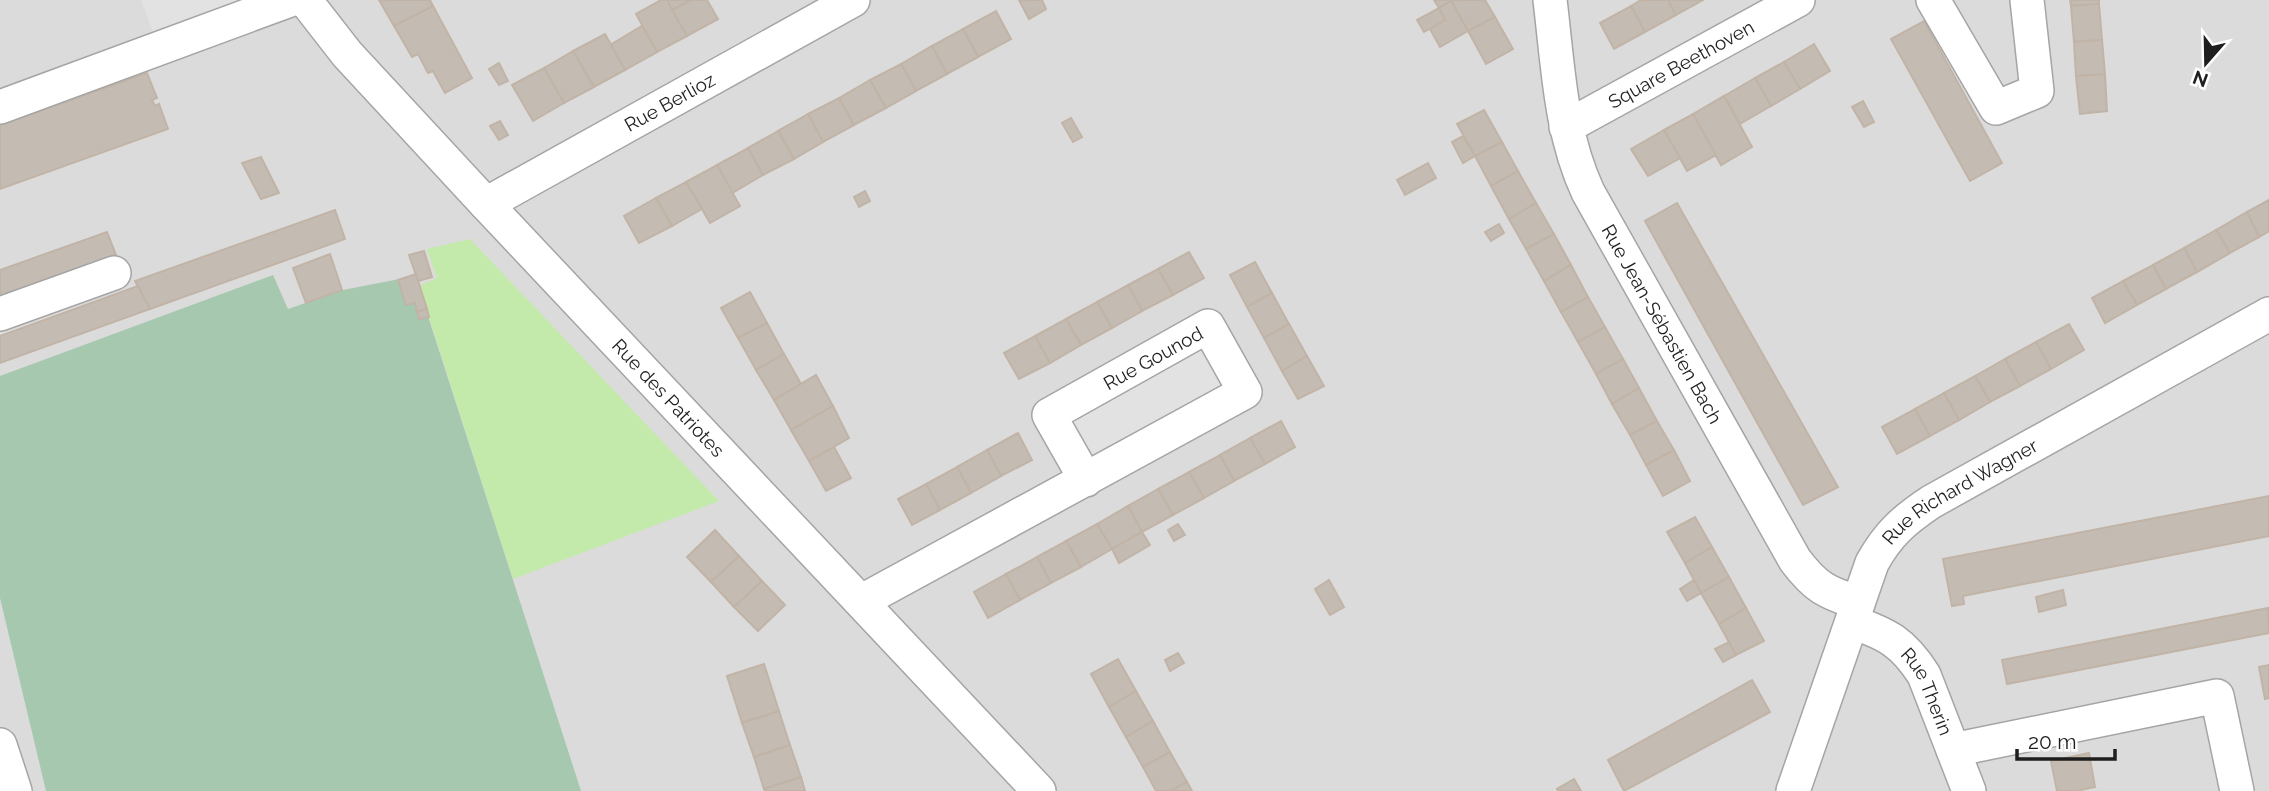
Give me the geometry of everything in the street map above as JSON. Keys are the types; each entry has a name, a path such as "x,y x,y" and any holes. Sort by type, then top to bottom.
{"street":[{"path":"0,107 290,0"},
{"name":"Rue des Patriotes","path":"305,0 347,54 486,204 1039,791"},
{"name":"Rue Berlioz","path":"486,204 853,0"},
{"name":"Rue Jean-Sébastien Bach","path":"1550,0 1566,127 1573,158 1588,192 1795,560 1810,580 1855,612"},
{"name":"Square Beethoven","path":"1566,127 1798,0"},
{"path":"1933,0 1996,108 2037,91 2027,0"},
{"path":"0,314 114,273"},
{"name":"Rue Richard Wagner","path":"1793,791 1872,563 1885,540 1907,519 1931,502 2269,314"},
{"name":"Rue Gounod","path":"862,601 1086,480 1245,392 1208,326 1049,415 1086,480"},
{"name":"Rue Therin","path":"1855,612 1878,631 1896,640 1913,657 1924,675 1969,791"},
{"path":"1953,750 2217,696 2236,791"},
{"path":"0,746 15,791"}],"shaded area":[{"path":"0,0 2269,0 2269,791 0,791"},
{"path":"141,0 236,0 238,5 154,35"},
{"path":"1207,337 1235,389 1088,470 1059,419"}],"green space":[{"path":"470,239 719,501 513,579 419,286 437,278 427,249"},
{"path":"273,275 288,309 343,290 415,276 581,791 46,791 0,598 0,376"}],"building":[{"path":"379,0 430,0 433,6 394,26"},
{"path":"661,0 667,0 687,36 657,52 636,14"},
{"path":"667,0 691,0 672,10"},
{"path":"691,0 707,0 718,19 687,36 672,10"},
{"path":"1019,0 1042,0 1046,9 1029,19"},
{"path":"1434,0 1450,0 1451,1 1439,8"},
{"path":"1485,0 1495,17 1468,31 1451,1"},
{"path":"1641,0 1668,0 1676,15 1645,32 1631,6"},
{"path":"1668,0 1703,0 1676,15"},
{"path":"2070,0 2099,0 2099,4 2071,6"},
{"path":"1451,1 1468,31 1440,47 1430,29 1445,20 1439,8"},
{"path":"2099,4 2102,40 2074,42 2071,6"},
{"path":"433,6 472,78 445,93 433,71 428,73 418,54 412,57 394,26"},
{"path":"1631,6 1645,32 1614,49 1600,23"},
{"path":"1439,8 1445,20 1424,32 1417,20"},
{"path":"996,11 1011,39 978,57 963,29"},
{"path":"1495,17 1513,49 1486,64 1468,31"},
{"path":"1924,21 2002,163 1970,181 1891,39"},
{"path":"642,26 657,52 625,70 610,45"},
{"path":"963,29 978,57 947,74 932,46"},
{"path":"605,34 625,70 594,87 573,51"},
{"path":"2102,40 2105,74 2076,76 2074,42"},
{"path":"1814,44 1830,71 1800,89 1784,62"},
{"path":"932,46 947,74 916,91 901,64"},
{"path":"573,51 594,87 564,103 544,68"},
{"path":"1784,62 1800,89 1771,106 1755,78"},
{"path":"499,63 508,81 499,85 489,69"},
{"path":"901,64 916,91 886,108 870,80"},
{"path":"544,68 564,103 533,121 512,85"},
{"path":"147,73 157,98 152,100 155,106 159,104 168,129 0,189 0,125"},
{"path":"2105,74 2107,111 2080,114 2076,76"},
{"path":"1755,78 1771,106 1740,124 1724,96"},
{"path":"870,80 886,108 854,125 839,98"},
{"path":"1724,96 1752,147 1721,165 1693,114"},
{"path":"839,98 854,125 823,142 808,114"},
{"path":"1863,101 1874,122 1864,127 1852,107"},
{"path":"1484,110 1502,142 1475,156 1457,124"},
{"path":"808,114 823,142 794,159 778,131"},
{"path":"1693,114 1716,155 1687,171 1664,130"},
{"path":"1071,118 1082,137 1073,142 1062,123"},
{"path":"500,121 508,135 499,140 490,126"},
{"path":"1664,130 1680,158 1648,176 1631,149"},
{"path":"778,131 794,159 763,175 748,148"},
{"path":"1463,136 1475,156 1463,163 1452,142"},
{"path":"1502,142 1518,171 1491,186 1475,156"},
{"path":"748,148 763,175 732,193 717,165"},
{"path":"261,157 279,193 261,199 242,163"},
{"path":"1428,163 1436,178 1405,195 1397,180"},
{"path":"717,165 740,206 710,223 686,182"},
{"path":"1518,171 1536,203 1509,219 1491,186"},
{"path":"686,182 702,209 672,226 656,198"},
{"path":"865,191 870,201 859,207 854,197"},
{"path":"656,198 672,226 639,243 624,216"},
{"path":"2269,200 2269,231 2259,237 2247,212"},
{"path":"1536,203 1554,234 1526,249 1509,219"},
{"path":"1677,203 1838,487 1803,505 1645,221"},
{"path":"335,210 345,239 150,309 135,281"},
{"path":"2247,212 2259,237 2230,253 2216,230"},
{"path":"1499,224 1504,233 1491,241 1485,232"},
{"path":"2216,230 2230,253 2197,272 2184,248"},
{"path":"107,232 116,255 0,296 0,270"},
{"path":"1554,234 1571,265 1544,281 1526,249"},
{"path":"2184,248 2197,272 2166,289 2153,265"},
{"path":"424,251 432,277 418,281 409,255"},
{"path":"1189,252 1204,278 1173,295 1158,269"},
{"path":"330,254 342,290 306,303 293,268"},
{"path":"1255,262 1272,293 1247,307 1230,275"},
{"path":"1571,265 1588,297 1561,312 1544,281"},
{"path":"2153,265 2166,289 2137,305 2123,281"},
{"path":"1158,269 1173,295 1142,311 1128,285"},
{"path":"416,274 427,309 417,312 415,303 406,305 398,280"},
{"path":"2123,281 2137,305 2105,323 2092,298"},
{"path":"1128,285 1142,311 1112,328 1097,302"},
{"path":"138,286 150,309 0,363 0,336"},
{"path":"750,292 767,323 738,338 721,308"},
{"path":"1272,293 1289,324 1264,338 1247,307"},
{"path":"1588,297 1605,327 1578,342 1561,312"},
{"path":"1097,302 1112,328 1081,345 1066,319"},
{"path":"427,309 429,317 419,319 417,312"},
{"path":"1066,319 1081,345 1050,363 1035,336"},
{"path":"767,323 784,354 756,370 738,338"},
{"path":"1289,324 1307,356 1282,371 1264,338"},
{"path":"2069,324 2084,350 2051,369 2036,342"},
{"path":"1605,327 1623,359 1596,374 1578,342"},
{"path":"1035,336 1050,363 1019,379 1004,353"},
{"path":"2036,342 2051,369 2020,386 2005,359"},
{"path":"784,354 801,384 774,400 756,370"},
{"path":"1307,356 1324,386 1298,399 1282,371"},
{"path":"1623,359 1639,388 1612,404 1596,374"},
{"path":"2005,359 2020,386 1990,402 1975,376"},
{"path":"816,375 833,406 791,430 774,400"},
{"path":"1975,376 1990,402 1959,420 1944,393"},
{"path":"1639,388 1657,421 1630,435 1612,404"},
{"path":"1944,393 1959,420 1930,436 1915,409"},
{"path":"833,406 849,438 809,461 791,430"},
{"path":"1915,409 1930,436 1897,454 1882,427"},
{"path":"1281,421 1295,447 1265,464 1250,438"},
{"path":"1657,421 1674,450 1646,465 1630,435"},
{"path":"1018,433 1032,460 1001,476 987,450"},
{"path":"1250,438 1265,464 1234,481 1220,455"},
{"path":"834,447 851,478 826,491 809,461"},
{"path":"987,450 1001,476 971,493 957,467"},
{"path":"1674,450 1690,481 1663,496 1646,465"},
{"path":"1220,455 1234,481 1204,498 1189,472"},
{"path":"957,467 971,493 940,510 926,484"},
{"path":"1189,472 1204,498 1173,515 1158,489"},
{"path":"926,484 940,510 912,525 898,499"},
{"path":"1158,489 1173,515 1142,532 1128,506"},
{"path":"2269,496 2269,536 1963,596 1964,604 1952,606 1943,559"},
{"path":"1128,506 1142,532 1112,549 1097,524"},
{"path":"1695,517 1712,547 1685,563 1667,532"},
{"path":"1097,524 1112,549 1081,567 1066,541"},
{"path":"1178,524 1185,535 1174,541 1168,530"},
{"path":"715,530 739,556 711,582 687,557"},
{"path":"1142,532 1150,545 1119,563 1112,549"},
{"path":"1066,541 1081,567 1051,583 1037,557"},
{"path":"1712,547 1729,577 1701,593 1685,563"},
{"path":"739,556 762,581 734,607 711,582"},
{"path":"1037,557 1051,583 1020,600 1006,574"},
{"path":"1006,574 1020,600 988,618 974,592"},
{"path":"1729,577 1746,608 1719,624 1701,593"},
{"path":"1329,580 1344,607 1330,615 1315,589"},
{"path":"1694,580 1701,593 1687,601 1680,589"},
{"path":"762,581 785,605 758,631 734,607"},
{"path":"2063,590 2066,605 2039,612 2036,597"},
{"path":"1746,608 1764,641 1736,655 1719,624"},
{"path":"2268,608 2269,633 2007,684 2002,660"},
{"path":"1729,642 1736,655 1723,662 1715,649"},
{"path":"1178,653 1184,663 1170,671 1165,660"},
{"path":"1118,659 1136,691 1109,707 1091,674"},
{"path":"764,664 779,711 742,723 727,676"},
{"path":"2269,665 2269,698 2265,699 2259,667"},
{"path":"1752,680 1770,712 1624,791 1608,760"},
{"path":"1136,691 1153,721 1126,737 1109,707"},
{"path":"779,711 790,745 754,757 742,723"},
{"path":"1153,721 1170,752 1143,767 1126,737"},
{"path":"790,745 801,777 764,789 754,757"},
{"path":"1170,752 1187,782 1170,791 1156,791 1143,767"},
{"path":"2089,753 2095,787 2057,791 2051,761"},
{"path":"801,777 805,791 764,789"},
{"path":"1574,779 1581,791 1558,791 1557,789"},
{"path":"1187,782 1192,791 1170,791"}]}
